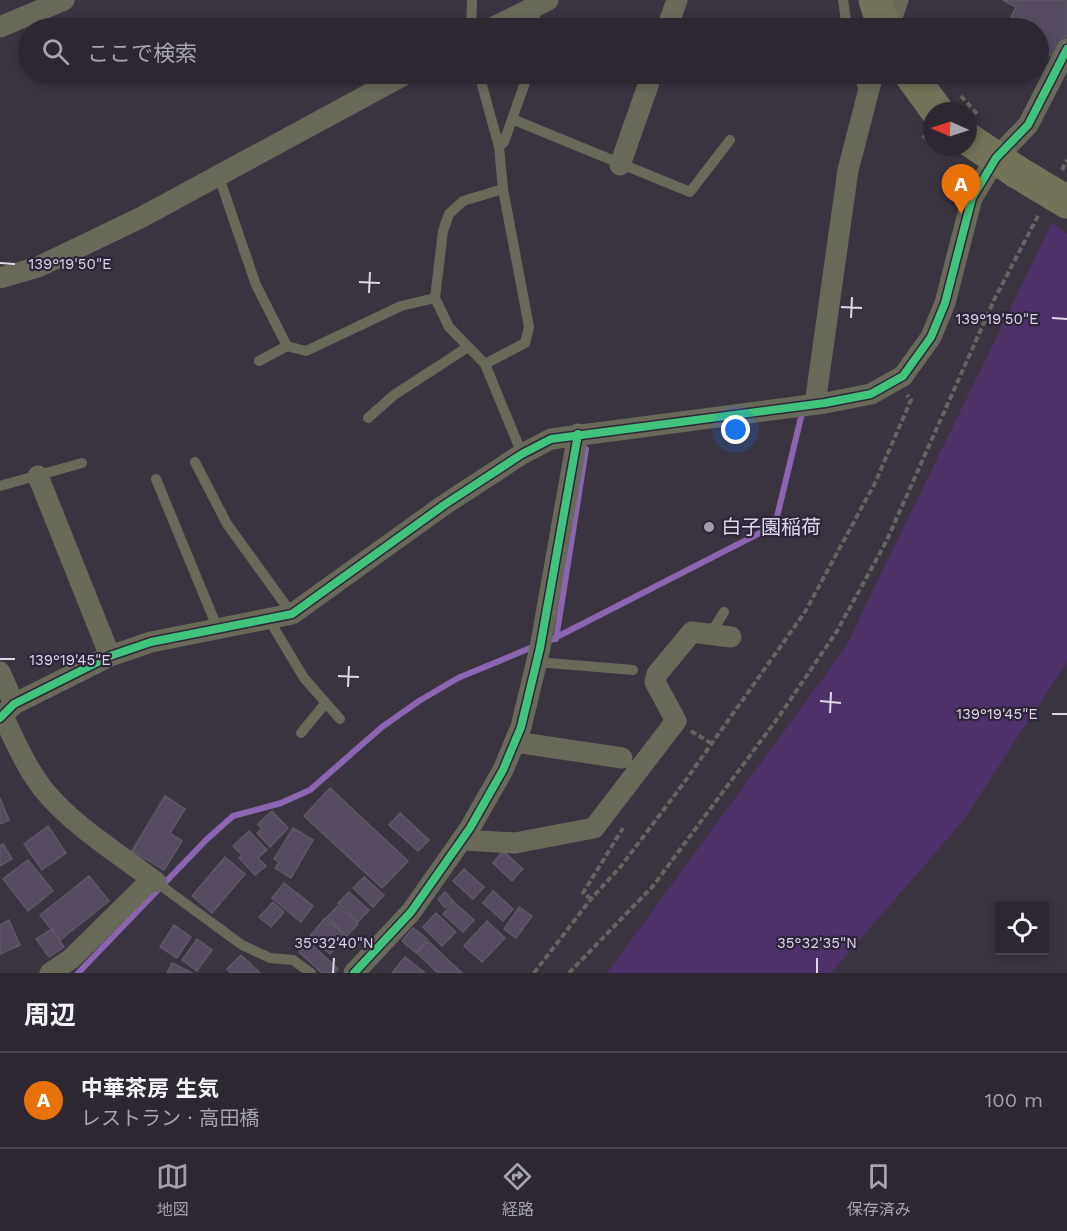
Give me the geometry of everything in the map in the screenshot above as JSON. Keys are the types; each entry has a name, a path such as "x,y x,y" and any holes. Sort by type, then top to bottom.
{"main road":[{"path":"875,0 882,18"},
{"path":"916,84 927,102"},
{"path":"977,131 1006,165 1055,198"}],"street":[{"path":"0,27 21,8 64,0"},
{"path":"536,18 549,0"},
{"path":"671,18 677,0"},
{"path":"890,18 898,0"},
{"path":"5,713 110,656 150,642 292,614 405,532 522,454 551,439 814,404 879,391 903,376 931,338 945,303 972,198 1006,165 1067,49"},
{"path":"0,278 48,262 142,217 387,84"},
{"path":"620,165 648,84"},
{"path":"814,404 848,170 870,84"},
{"path":"354,973 411,912 462,840 503,770 515,742 521,727 540,646 578,434"},
{"path":"38,476 110,656"},
{"path":"462,840 515,843 594,828 676,721 655,682 657,674 692,632 721,635"},
{"path":"0,672 5,713 23,759 43,789 72,819 154,881 87,944 50,973"},
{"path":"515,742 622,758"}],"lane":[{"path":"471,18 472,0"},
{"path":"843,0 846,18"},
{"path":"482,84 499,147 503,189 529,327 525,344 485,364"},
{"path":"499,147 504,142 524,84"},
{"path":"862,84 866,98"},
{"path":"512,118 620,165 690,192 730,140"},
{"path":"218,174 256,285 287,346"},
{"path":"503,189 463,201 449,214 443,231 435,298 449,327 485,364 522,454"},
{"path":"259,361 287,346 306,351 401,306 435,298"},
{"path":"368,417 394,395 468,347"},
{"path":"195,462 227,524 292,614"},
{"path":"0,486 82,464"},
{"path":"156,479 217,627"},
{"path":"721,635 724,612"},
{"path":"268,618 304,678 324,705 340,719"},
{"path":"540,646 633,670"},
{"path":"301,733 324,705"},
{"path":"154,881 242,945 270,958 293,960 312,973"}],"path":[{"path":"568,973 653,886 780,715 837,631 886,542 995,298 1055,198 1067,160"},
{"path":"534,973 585,906 622,866 805,612 875,483 911,400"}],"shaded area":[{"path":"1052,223 1067,234 1067,662 962,822 831,973 607,973 845,648"}],"building":[{"path":"1003,0 1067,0 1067,34 1053,57 1049,55 1049,18 1011,18 1016,7"},
{"path":"330,788 408,861 382,888 304,816"},
{"path":"165,796 185,809 170,833 182,841 164,870 132,851"},
{"path":"0,798 9,820 0,824"},
{"path":"272,811 288,828 270,847 257,833 262,829 258,824"},
{"path":"400,813 429,840 418,851 389,825"},
{"path":"48,826 66,853 42,870 24,844"},
{"path":"293,828 313,840 291,878 275,868 279,862 274,859"},
{"path":"249,831 267,850 258,858 266,866 255,875 239,858 242,855 233,846"},
{"path":"3,844 12,859 0,866 0,846"},
{"path":"503,851 523,869 512,881 493,863"},
{"path":"225,857 245,874 212,913 192,896"},
{"path":"28,860 53,891 28,911 3,879"},
{"path":"464,869 484,887 473,899 453,881"},
{"path":"89,876 109,901 60,940 40,915"},
{"path":"364,877 384,895 373,907 353,888"},
{"path":"284,883 313,906 301,922 272,898"},
{"path":"493,891 513,909 503,921 483,903"},
{"path":"349,892 369,910 358,922 338,903"},
{"path":"445,892 453,901 445,908 438,899"},
{"path":"273,902 284,912 271,927 259,917"},
{"path":"454,902 474,920 463,932 443,914"},
{"path":"338,906 358,924 347,936 327,917"},
{"path":"519,907 532,916 516,938 504,929"},
{"path":"436,913 456,932 442,946 423,927"},
{"path":"325,918 346,936 330,954 310,936"},
{"path":"9,920 20,945 0,954 0,925"},
{"path":"487,921 505,938 482,962 464,946"},
{"path":"174,925 191,937 177,958 160,947"},
{"path":"413,928 427,939 416,953 402,941"},
{"path":"52,929 64,947 49,957 36,939"},
{"path":"197,939 212,950 197,971 182,960"},
{"path":"428,941 462,973 438,973 417,953"},
{"path":"309,942 338,969 334,973 322,973 299,952"},
{"path":"241,955 260,973 231,973 227,969"},
{"path":"405,957 425,973 392,973"},
{"path":"172,963 192,973 167,973"}],"waterway":[{"path":"545,643 764,531 776,521 803,409"},
{"path":"556,639 586,449"},
{"path":"78,973 206,840 233,816 281,803 310,790 382,727 419,701 458,678 535,646"}],"cycle path":[{"path":"0,718 14,704 110,656 151,642 292,614 444,505 522,454 551,439 825,403 871,394 903,376 931,337 945,303 972,198 996,158 1028,125 1067,49"},
{"path":"354,973 411,912 470,828 503,770 521,727 540,648 578,434"}],"place":[{"name":"中華茶房 生気","path":"961,214"},
{"name":"白子園稲荷","path":"709,527"}]}
